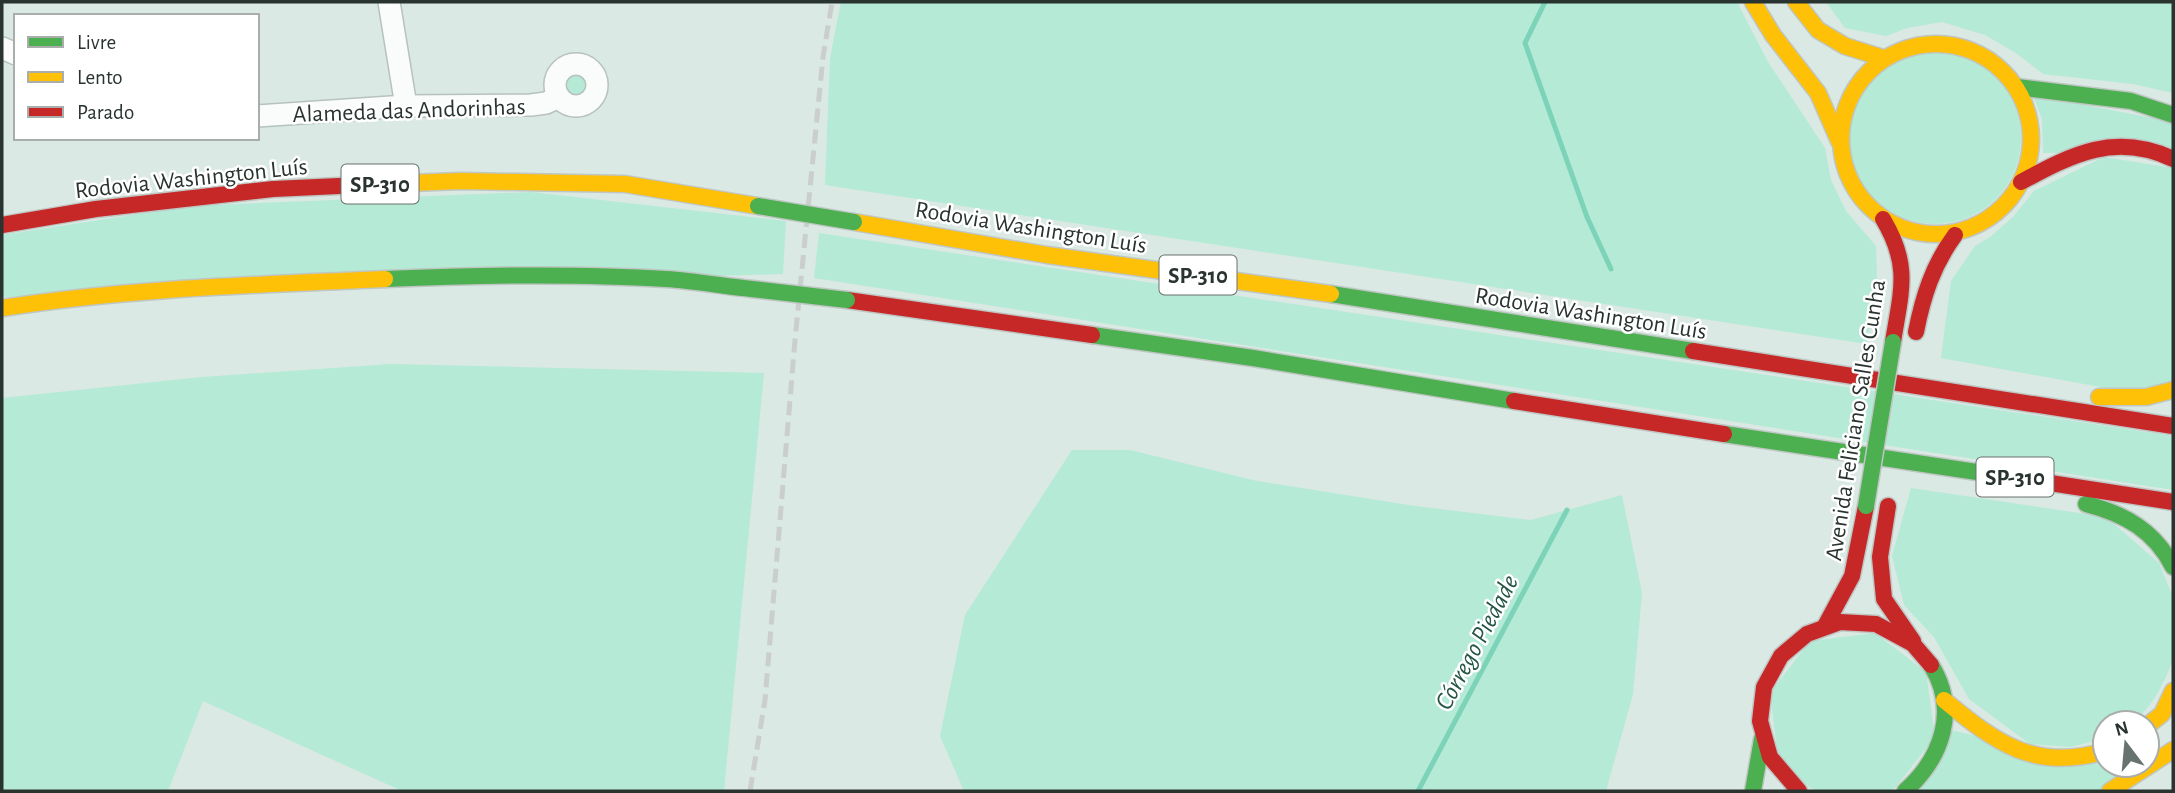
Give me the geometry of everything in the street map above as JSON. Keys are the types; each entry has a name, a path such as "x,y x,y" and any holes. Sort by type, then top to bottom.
{"main road":[{"path":"1753,2 1759,17 1819,94 1839,143 1845,173 1861,199 1883,219 1911,231 1955,235 2001,208 2021,182 2031,150 2030,118 2017,87 1997,64 1971,49 1941,43 1911,46 1884,58 1859,80 1843,110 1839,143"},
{"path":"1796,2 1818,30 1845,46 1884,58"},
{"path":"2017,87 2132,101 2173,115"},
{"path":"2021,182 2066,157 2103,147 2139,147 2173,159"},
{"name":"Rodovia Washington Luís","path":"2,225 109,208 236,193 368,184 461,181 625,184 1047,255 1245,281 2173,426"},
{"name":"Avenida Feliciano Salles Cunha","path":"1825,626 1852,576 1903,276 1896,241 1883,219"},
{"name":"Avenida Feliciano Salles Cunha","path":"1913,348 1923,292 1943,250 1955,235"},
{"name":"SP-310","path":"2,308 96,296 211,287 410,278 601,276 669,279 846,300 1254,358 1635,421 1856,452 2173,502"},
{"name":"Avenida Feliciano Salles Cunha","path":"1905,400 1909,374"},
{"path":"1863,378 2127,399 2164,394 2173,390"},
{"name":"Avenida Feliciano Salles Cunha","path":"1898,440 1880,557 1884,599 1933,667 1944,700"},
{"path":"1856,452 2104,508 2124,515 2151,535 2173,567"},
{"path":"1753,791 1762,739 1759,711 1764,683 1778,658 1799,638 1825,626 1865,622 1885,627 1903,636 1919,649"},
{"path":"2161,715 2173,691"},
{"path":"1944,700 1982,733 2026,756 2073,759 2091,754"},
{"path":"1905,791 1919,780 1940,748 1945,729 1944,700"},
{"path":"1762,739 1777,769 1799,791"},
{"path":"2110,791 2173,750"}],"street":[{"path":"390,2 406,106"},
{"name":"Alameda das Andorinhas","path":"259,117 406,106 531,105 546,103 559,97"}],"green space":[{"path":"841,2 1737,2 1768,62 1825,148 1831,180 1846,211 1876,246 1877,282 1867,344 825,185 830,58"},
{"path":"1826,2 2173,2 2173,93 2133,84 2043,74 2016,53 1985,35 1942,22 1907,28 1886,36 1845,28"},
{"path":"1935,52 1968,58 1996,77 2015,105 2021,138 2015,171 1996,199 1968,218 1935,224 1902,218 1874,199 1855,171 1849,138 1855,105 1874,77 1902,58"},
{"path":"576,74 584,77 587,85 584,93 576,96 568,93 565,85 568,77"},
{"path":"2033,95 2173,122 2173,152 2043,153 2042,119"},
{"path":"2104,157 2173,168 2173,381 2128,392 1941,358 1951,281 1975,246 2013,217 2034,191"},
{"path":"531,192 786,221 783,274 2,297 2,235 190,206"},
{"path":"819,233 2173,436 2173,490 814,278"},
{"path":"391,364 764,373 724,791 402,791 203,701 168,791 2,791 2,398 202,377"},
{"path":"1072,450 1130,450 1257,481 1415,506 1531,520 1622,495 1642,593 1633,694 1606,791 964,791 940,736 965,615"},
{"path":"1911,488 2106,517 2159,563 2173,597 2173,658 2167,675 2146,709 2091,709 2091,742 2071,747 2030,744 1969,699 1934,637 1904,605 1892,556"},
{"path":"1875,633 1926,672 1935,737 1895,788 1888,791 1817,791 1810,788 1778,757 1770,693 1810,641"},
{"path":"1950,730 2091,762 2091,779 2120,779 2099,791 1912,789"}],"waterway":[{"name":"Córrego Piedade","path":"1545,2 1525,43 1587,217 1611,269"},
{"name":"Córrego Piedade","path":"1418,791 1567,510"}],"railway":[{"path":"750,791 765,700 795,340 823,57 832,2"}],"traffic: fast":[{"path":"2017,87 2131,101 2173,115"},
{"path":"758,206 854,222"},
{"path":"385,279 596,276 677,280 752,289"},
{"path":"752,289 847,300"},
{"path":"1331,294 1693,351"},
{"path":"1092,335 1253,358 1514,401"},
{"path":"1866,506 1893,342"},
{"path":"1724,434 2050,483"},
{"path":"2086,504 2114,513 2137,526 2157,543 2173,567"},
{"path":"1905,791 1929,764 1942,732 1944,699 1931,665"},
{"path":"1753,791 1762,739"}],"traffic: slow":[{"path":"1753,2 1773,35 1818,93 1839,141"},
{"path":"1796,2 1818,30 1845,46 1883,58"},
{"path":"1936,44 1955,45 1972,51 2003,72 2024,103 2030,120 2031,139 2030,158 2024,175 2003,206 1972,227 1955,233 1936,234 1917,233 1900,227 1869,206 1848,175 1842,158 1841,139 1842,120 1848,103 1869,72 1900,51 1917,45 1936,44"},
{"path":"383,184 461,181 625,184 758,206"},
{"path":"854,222 1047,255 1331,294"},
{"path":"2,308 145,292 385,279"},
{"path":"2099,397 2146,397 2173,390"},
{"path":"2161,715 2173,691"},
{"path":"1944,700 1981,729 2018,750 2058,758 2091,754"},
{"path":"2110,791 2173,750"}],"traffic: jam":[{"path":"2021,182 2077,155 2113,147 2132,147 2173,159"},
{"path":"2,225 96,209 273,189 383,184"},
{"path":"1883,219 1898,251 1901,265 1901,293 1893,342"},
{"path":"1916,332 1930,281 1955,235"},
{"path":"847,300 1092,335"},
{"path":"1693,351 2173,426"},
{"path":"1514,401 1724,434"},
{"path":"2050,483 2173,502"},
{"path":"1825,626 1852,576 1866,506"},
{"path":"1888,506 1880,557 1884,599 1913,641"},
{"path":"1799,791 1770,757 1760,721 1764,687 1781,656 1807,634 1840,622 1876,624 1913,644 1931,665"}]}
